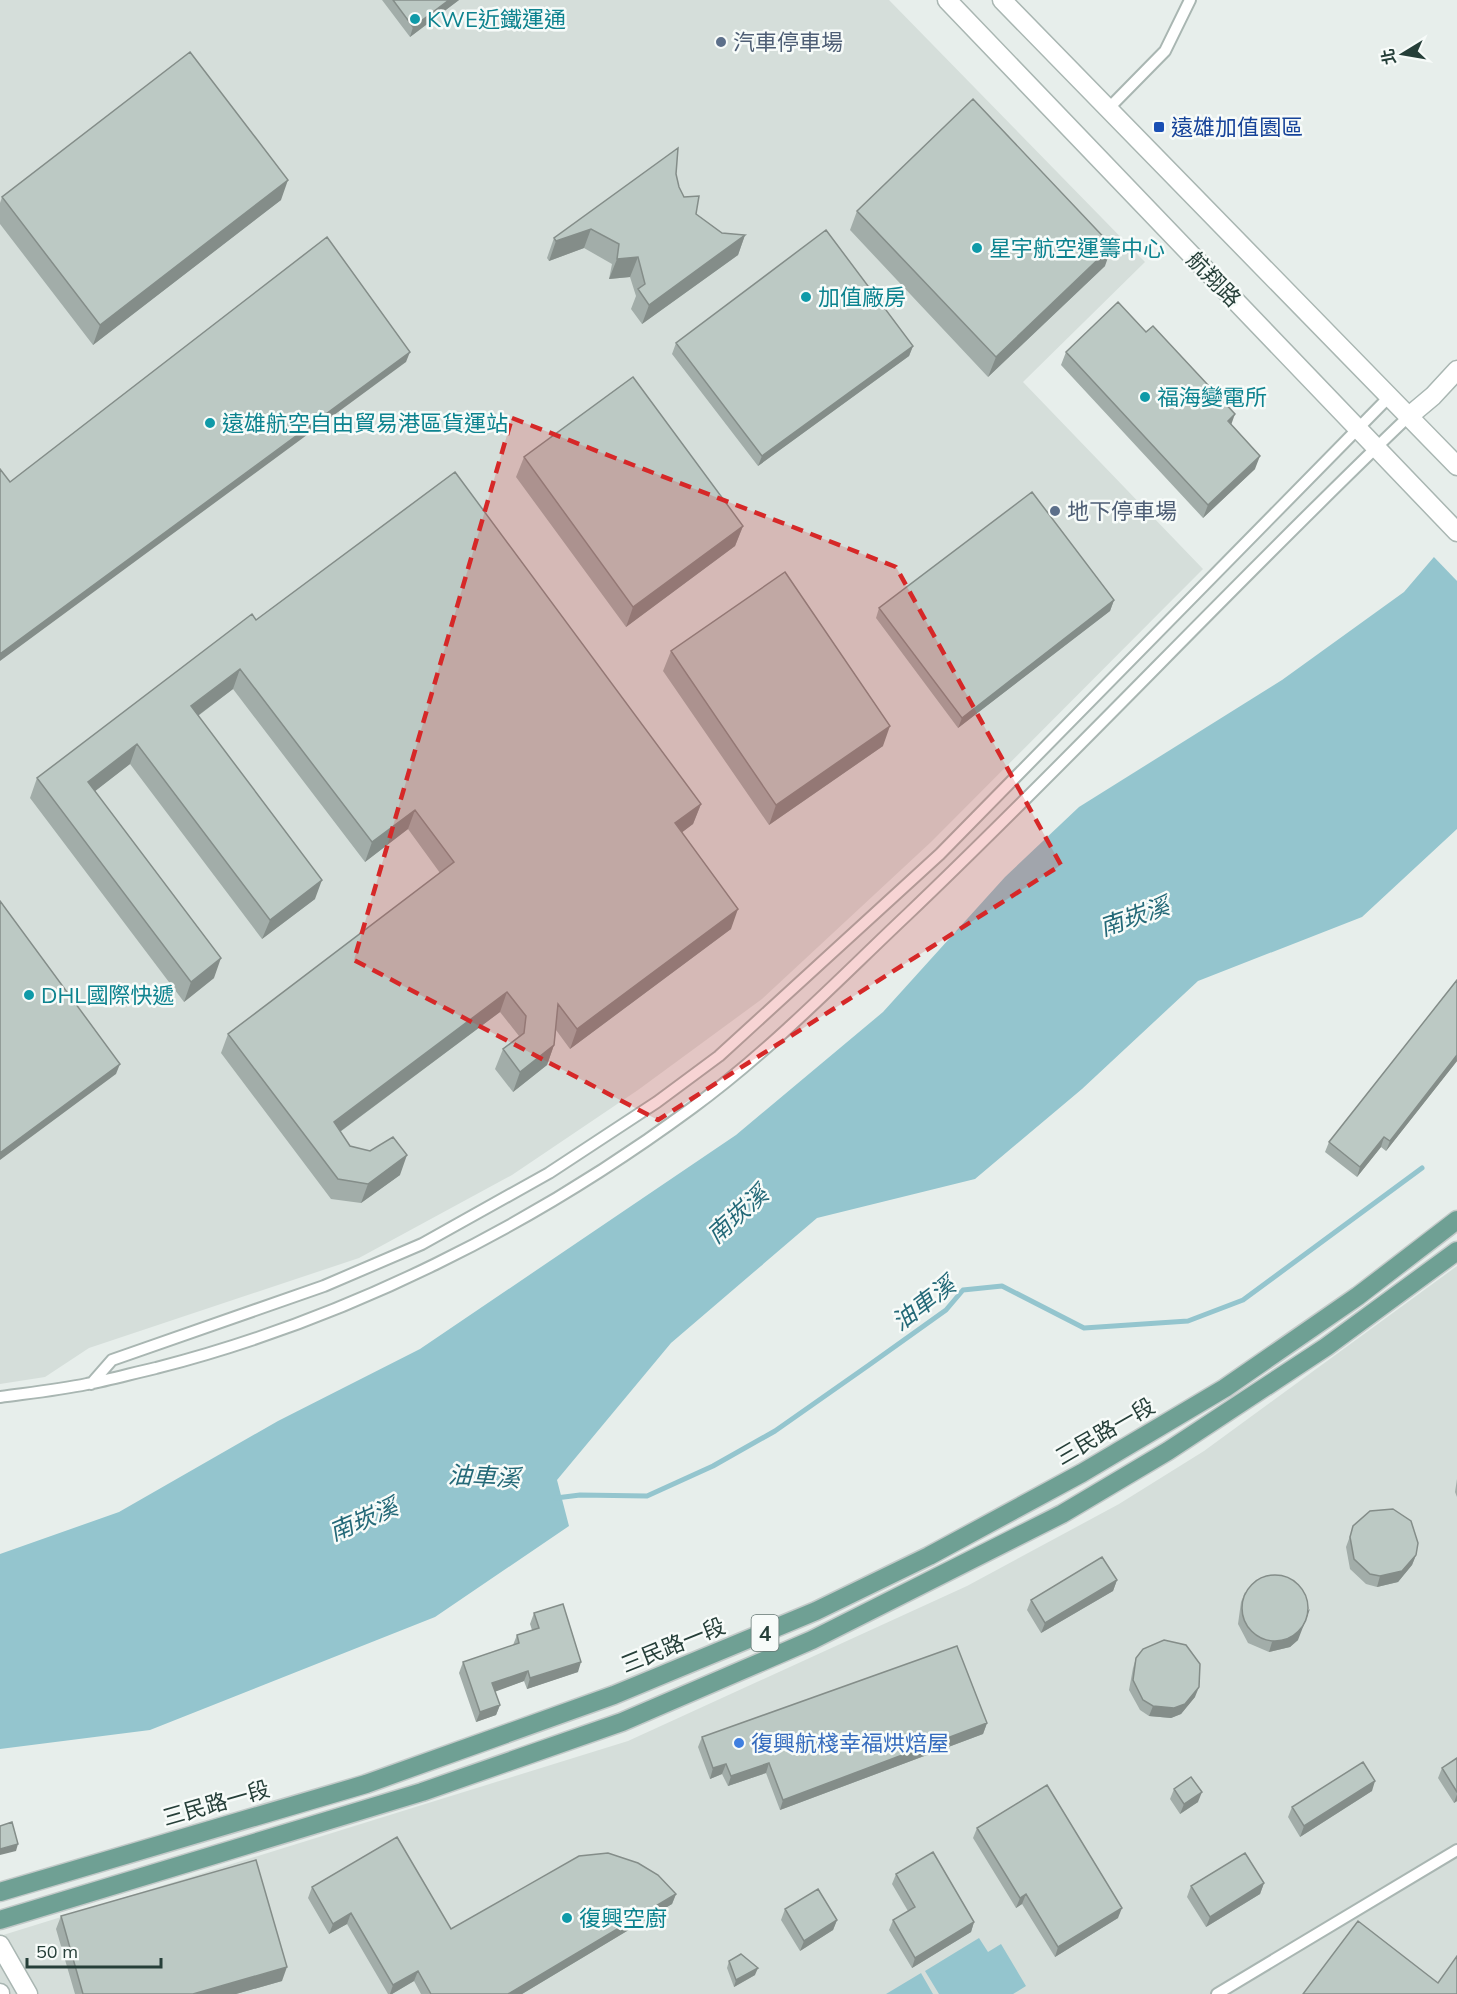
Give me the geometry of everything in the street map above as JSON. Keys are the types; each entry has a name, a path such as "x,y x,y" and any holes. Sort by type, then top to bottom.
{"main road":[{"name":"三民路一段","path":"0,1892 366,1784 614,1695 816,1611 960,1540 1082,1473 1225,1388 1358,1296 1457,1220"},
{"name":"4","path":"0,1920 422,1792 622,1722 812,1640 1062,1514 1168,1451 1326,1347 1457,1251"}],"street":[{"name":"航翔路","path":"947,0 1457,532"},
{"name":"航翔路","path":"1002,0 1457,466"},
{"path":"1408,417 1433,396 1457,370"},
{"path":"0,1945 28,1994"}],"lane":[{"path":"1108,109 1166,51 1190,0"},
{"path":"91,1384 112,1360 324,1286 422,1244 549,1173 657,1102 719,1056 784,999 939,854 1389,397"},
{"path":"0,1397 91,1384 235,1345 363,1298 449,1257 552,1200 692,1108 768,1045 963,861 1408,417"},
{"path":"1217,1994 1457,1850"}],"highlighted area":[{"path":"512,418 896,567 1061,865 658,1120 354,960"}],"shaded area":[{"path":"0,0 889,0 1145,262 1023,382 1203,569 931,842 762,999 638,1090 512,1175 359,1258 89,1348 45,1377 0,1384"},
{"path":"1457,1266 1457,1994 0,1994 0,1936 628,1741 967,1586 1119,1504 1204,1451"}],"water":[{"name":"南崁溪","path":"1457,530 1457,829 1362,917 1198,981 1082,1089 975,1179 817,1218 671,1343 557,1480 569,1526 435,1617 150,1730 0,1749 0,1554 119,1512 278,1421 420,1349 736,1135 883,1012 1005,877 1079,807 1282,680 1404,592"},
{"path":"979,1938 988,1952 1001,1944 1026,1986 1013,1994 939,1994 925,1971"},
{"path":"921,1973 933,1994 886,1994"}],"pier":[{"path":"1457,527 1457,581 1432,555"}],"building":[{"path":"393,0 449,0 413,27"},
{"path":"190,52 288,180 100,325 2,197"},
{"name":"星宇航空運籌中心","path":"973,99 1112,246 996,357 857,211"},
{"path":"678,148 676,174 679,187 684,197 699,196 696,214 722,233 745,235 649,305 638,289 645,284 638,257 617,259 619,244 591,229 556,241 554,238"},
{"name":"加值廠房","path":"826,230 913,346 762,456 676,343"},
{"name":"遠雄航空自由貿易港區貨運站","path":"327,237 410,352 0,654 0,469 10,482"},
{"name":"福海變電所","path":"1118,302 1146,332 1153,326 1235,414 1228,421 1260,456 1208,505 1066,352"},
{"path":"633,377 743,526 633,607 524,457"},
{"path":"455,472 701,804 675,823 738,909 577,1029 558,1004 554,1045 520,1072 503,1049 524,1033 526,1016 507,992 334,1122 350,1146 370,1151 393,1137 407,1155 368,1184 338,1179 228,1034 454,862 415,810 372,842 240,669 191,706 322,880 270,920 137,744 88,782 221,958 191,982 37,778 252,614 256,620"},
{"path":"1032,492 1114,600 962,718 879,608"},
{"path":"785,572 890,726 776,805 671,651"},
{"name":"DHL國際快遞","path":"0,901 120,1064 0,1153"},
{"path":"1457,980 1457,1055 1390,1141 1384,1137 1360,1167 1329,1142"},
{"path":"1393,1509 1411,1521 1418,1543 1416,1555 1402,1571 1380,1576 1370,1574 1354,1559 1350,1537 1353,1526 1370,1511"},
{"path":"1102,1557 1117,1580 1045,1623 1031,1600"},
{"path":"1269,1575 1281,1575 1299,1584 1306,1595 1308,1608 1306,1621 1299,1632 1288,1639 1269,1641 1256,1636 1247,1627 1242,1614 1242,1602 1247,1589 1256,1580"},
{"path":"563,1604 581,1662 530,1678 528,1671 492,1683 500,1705 480,1712 463,1662 519,1643 517,1635 539,1628 534,1613"},
{"path":"1164,1640 1186,1645 1200,1664 1199,1687 1185,1704 1174,1708 1153,1706 1143,1700 1133,1680 1136,1658 1143,1649"},
{"path":"957,1646 987,1723 783,1800 769,1763 731,1776 726,1764 713,1768 702,1737"},
{"path":"1457,1758 1457,1792 1442,1768"},
{"path":"1363,1762 1375,1781 1304,1826 1292,1807"},
{"path":"1191,1777 1202,1792 1184,1804 1174,1789"},
{"path":"1047,1785 1122,1908 1058,1947 1026,1894 1020,1898 977,1828"},
{"path":"12,1822 18,1844 0,1849 0,1826"},
{"path":"397,1837 451,1929 579,1856 608,1853 638,1863 658,1875 676,1894 508,1994 431,1994 418,1971 393,1985 351,1913 333,1924 312,1887"},
{"path":"933,1852 974,1922 915,1958 893,1920 915,1907 896,1874"},
{"path":"1245,1853 1264,1883 1210,1917 1191,1886"},
{"path":"256,1860 287,1967 193,1994 83,1994 61,1916"},
{"path":"818,1889 837,1920 804,1941 785,1909"},
{"path":"1358,1921 1438,1983 1457,1956 1457,1994 1303,1994"},
{"path":"741,1954 758,1968 736,1980 729,1961"}],"waterway":[{"name":"油車溪","path":"556,1498 580,1495 647,1496 713,1466 775,1431 869,1365 946,1310 963,1290 1002,1286 1084,1328 1188,1321 1243,1300 1422,1168"}],"place":[{"name":"KWE近鐵運通","path":"415,19"},
{"name":"汽車停車場","path":"721,42"},
{"name":"遠雄加值園區","path":"1159,127"},
{"name":"星宇航空運籌中心","path":"977,248"},
{"name":"加值廠房","path":"806,297"},
{"name":"福海變電所","path":"1145,397"},
{"name":"遠雄航空自由貿易港區貨運站","path":"210,423"},
{"name":"地下停車場","path":"1055,511"},
{"name":"DHL國際快遞","path":"29,995"},
{"name":"復興航棧幸福烘焙屋","path":"739,1743"},
{"name":"復興空廚","path":"567,1918"}]}
